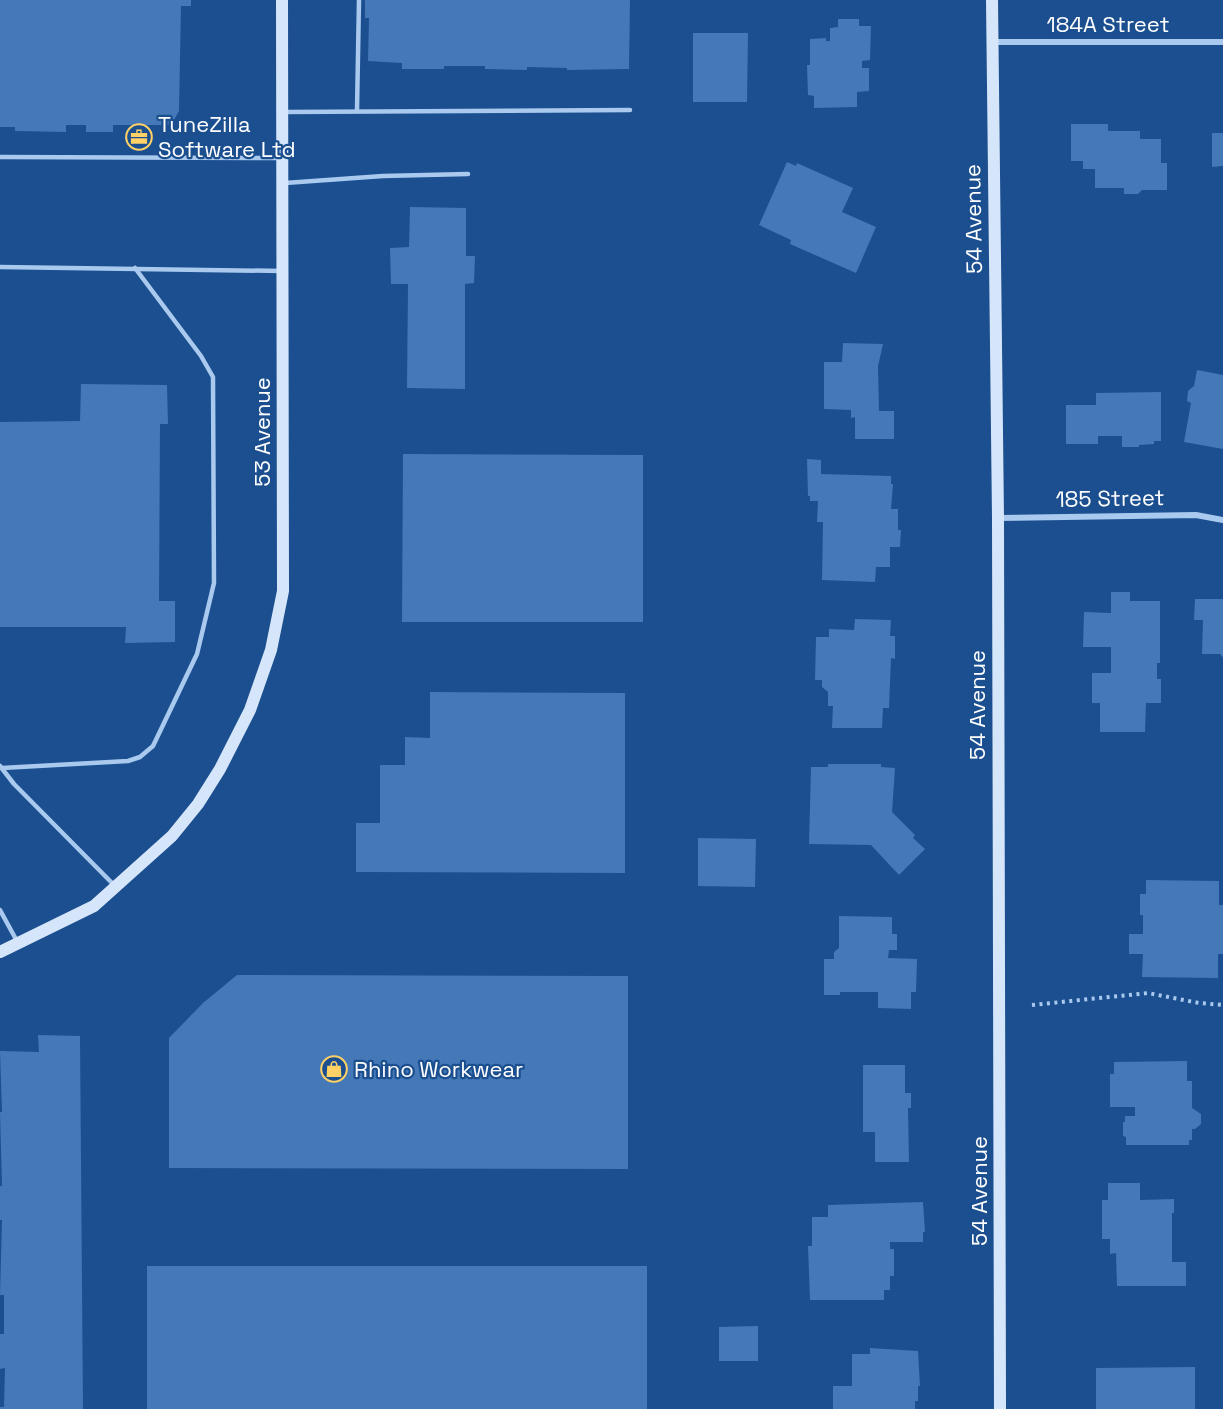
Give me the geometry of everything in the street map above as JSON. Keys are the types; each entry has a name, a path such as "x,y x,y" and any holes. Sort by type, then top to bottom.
{"street":[{"name":"53 Avenue","path":"0,952 94,906 172,836 198,804 220,769 250,710 271,650 283,591 282,0"},
{"name":"54 Avenue","path":"992,0 998,518 1000,1409"},
{"name":"184A Street","path":"992,42 1223,42"},
{"name":"185 Street","path":"998,518 1196,515 1223,520"}],"lane":[{"path":"357,110 359,0"},
{"path":"282,112 630,110"},
{"path":"0,157 282,158"},
{"path":"282,183 383,176 468,174"},
{"path":"0,267 282,271"},
{"path":"1,767 128,761 141,757 153,746 197,654 214,583 213,377 201,356 135,268"},
{"path":"1,767 14,784 116,887"},
{"path":"0,910 18,943"}],"path":[{"path":"1032,1005 1148,993 1199,1003 1223,1005"}],"building":[{"path":"0,0 191,0 191,6 181,6 179,111 174,120 168,125 113,125 113,132 86,132 86,125 66,125 66,132 15,131 15,127 0,127"},
{"path":"365,0 630,0 629,69 567,70 567,68 527,67 527,70 485,69 485,66 444,66 444,69 402,69 402,63 368,61 369,18 365,18"},
{"path":"838,19 859,19 859,26 871,26 870,60 862,61 862,68 869,68 869,91 857,92 857,107 814,108 814,96 808,95 807,65 810,65 810,39 826,38 826,41 830,41 830,28 838,27"},
{"path":"693,33 748,33 747,102 693,102"},
{"path":"1071,124 1108,124 1108,131 1140,131 1140,139 1161,139 1161,163 1167,163 1167,190 1142,190 1138,194 1124,194 1124,188 1095,188 1095,169 1083,169 1083,161 1071,161"},
{"path":"1212,133 1223,133 1223,166 1212,167"},
{"path":"787,162 796,166 797,163 853,188 842,212 876,227 856,273 790,244 791,240 759,225"},
{"path":"410,207 466,208 466,256 475,256 474,283 465,284 465,389 407,388 408,284 391,284 390,248 409,247"},
{"path":"843,343 883,344 878,366 879,411 894,411 894,439 855,439 855,417 851,418 851,410 824,409 824,362 842,362"},
{"path":"1197,370 1223,375 1223,449 1184,442 1191,403 1187,401 1188,391 1194,386"},
{"path":"81,384 167,385 168,424 160,424 159,601 175,601 175,642 125,643 126,627 0,627 0,422 80,421"},
{"path":"1161,392 1161,441 1139,445 1139,447 1122,447 1122,436 1098,436 1098,444 1066,444 1066,405 1096,405 1096,393"},
{"path":"403,454 643,455 643,622 402,622"},
{"path":"807,459 821,460 821,474 891,476 891,484 893,484 891,509 898,509 898,530 901,530 900,547 890,547 890,567 876,567 875,582 822,580 823,522 817,522 818,501 810,501 810,496 808,496"},
{"path":"1111,592 1130,592 1130,601 1160,601 1160,663 1157,663 1157,679 1161,679 1161,703 1146,703 1145,732 1100,732 1100,703 1092,703 1092,673 1111,673 1111,647 1083,647 1084,612 1111,613"},
{"path":"1195,599 1223,599 1223,658 1220,654 1202,654 1203,620 1194,620"},
{"path":"855,619 891,620 890,636 895,636 895,659 891,658 889,708 883,708 882,728 832,728 833,706 828,706 828,692 822,687 822,680 815,680 816,637 829,637 829,629 854,630"},
{"path":"430,692 625,693 625,873 356,872 356,823 380,823 380,765 405,765 405,737 430,738"},
{"path":"828,764 881,764 881,767 895,768 892,812 915,835 913,838 925,849 899,875 871,845 809,844 811,767 828,767"},
{"path":"698,838 756,839 755,887 698,886"},
{"path":"1146,880 1219,881 1219,905 1223,905 1223,954 1218,954 1218,978 1142,977 1143,954 1129,954 1129,934 1143,934 1140,894 1146,894"},
{"path":"839,916 892,917 892,934 897,934 897,950 889,950 888,958 917,959 916,992 911,992 911,1009 878,1008 878,992 840,992 840,995 824,995 824,959 834,959 834,952 839,948"},
{"path":"237,975 628,976 628,1169 169,1168 169,1038 203,1003"},
{"path":"38,1035 80,1036 83,1409 0,1409 4,1407 5,1368 0,1369 0,1334 4,1334 4,1295 0,1295 2,1220 0,1220 0,1186 2,1186 0,1112 2,1112 0,1051 39,1052"},
{"path":"1187,1061 1187,1081 1192,1081 1192,1108 1201,1114 1201,1124 1192,1129 1192,1140 1189,1140 1189,1145 1126,1145 1126,1137 1123,1136 1123,1122 1125,1122 1125,1116 1135,1116 1135,1107 1110,1107 1110,1074 1114,1074 1114,1062"},
{"path":"863,1065 905,1065 905,1093 911,1093 911,1108 908,1108 909,1162 875,1162 875,1132 863,1132"},
{"path":"1108,1183 1140,1183 1140,1200 1174,1199 1172,1262 1186,1262 1186,1286 1117,1286 1116,1253 1110,1254 1110,1239 1102,1239 1102,1200 1108,1200"},
{"path":"923,1202 925,1232 923,1232 923,1242 890,1242 890,1249 894,1249 894,1276 890,1276 890,1290 884,1290 884,1300 810,1300 808,1246 812,1246 812,1217 828,1217 828,1205"},
{"path":"147,1266 647,1266 647,1409 147,1409"},
{"path":"758,1326 758,1361 719,1361 719,1327"},
{"path":"870,1348 918,1351 920,1386 918,1386 918,1401 915,1401 915,1409 833,1409 833,1386 852,1386 852,1354 870,1354"},
{"path":"1195,1367 1195,1409 1096,1409 1096,1368"}],"place":[{"name":"TuneZilla Software Ltd","path":"139,137"},
{"name":"Rhino Workwear","path":"334,1069"}]}
